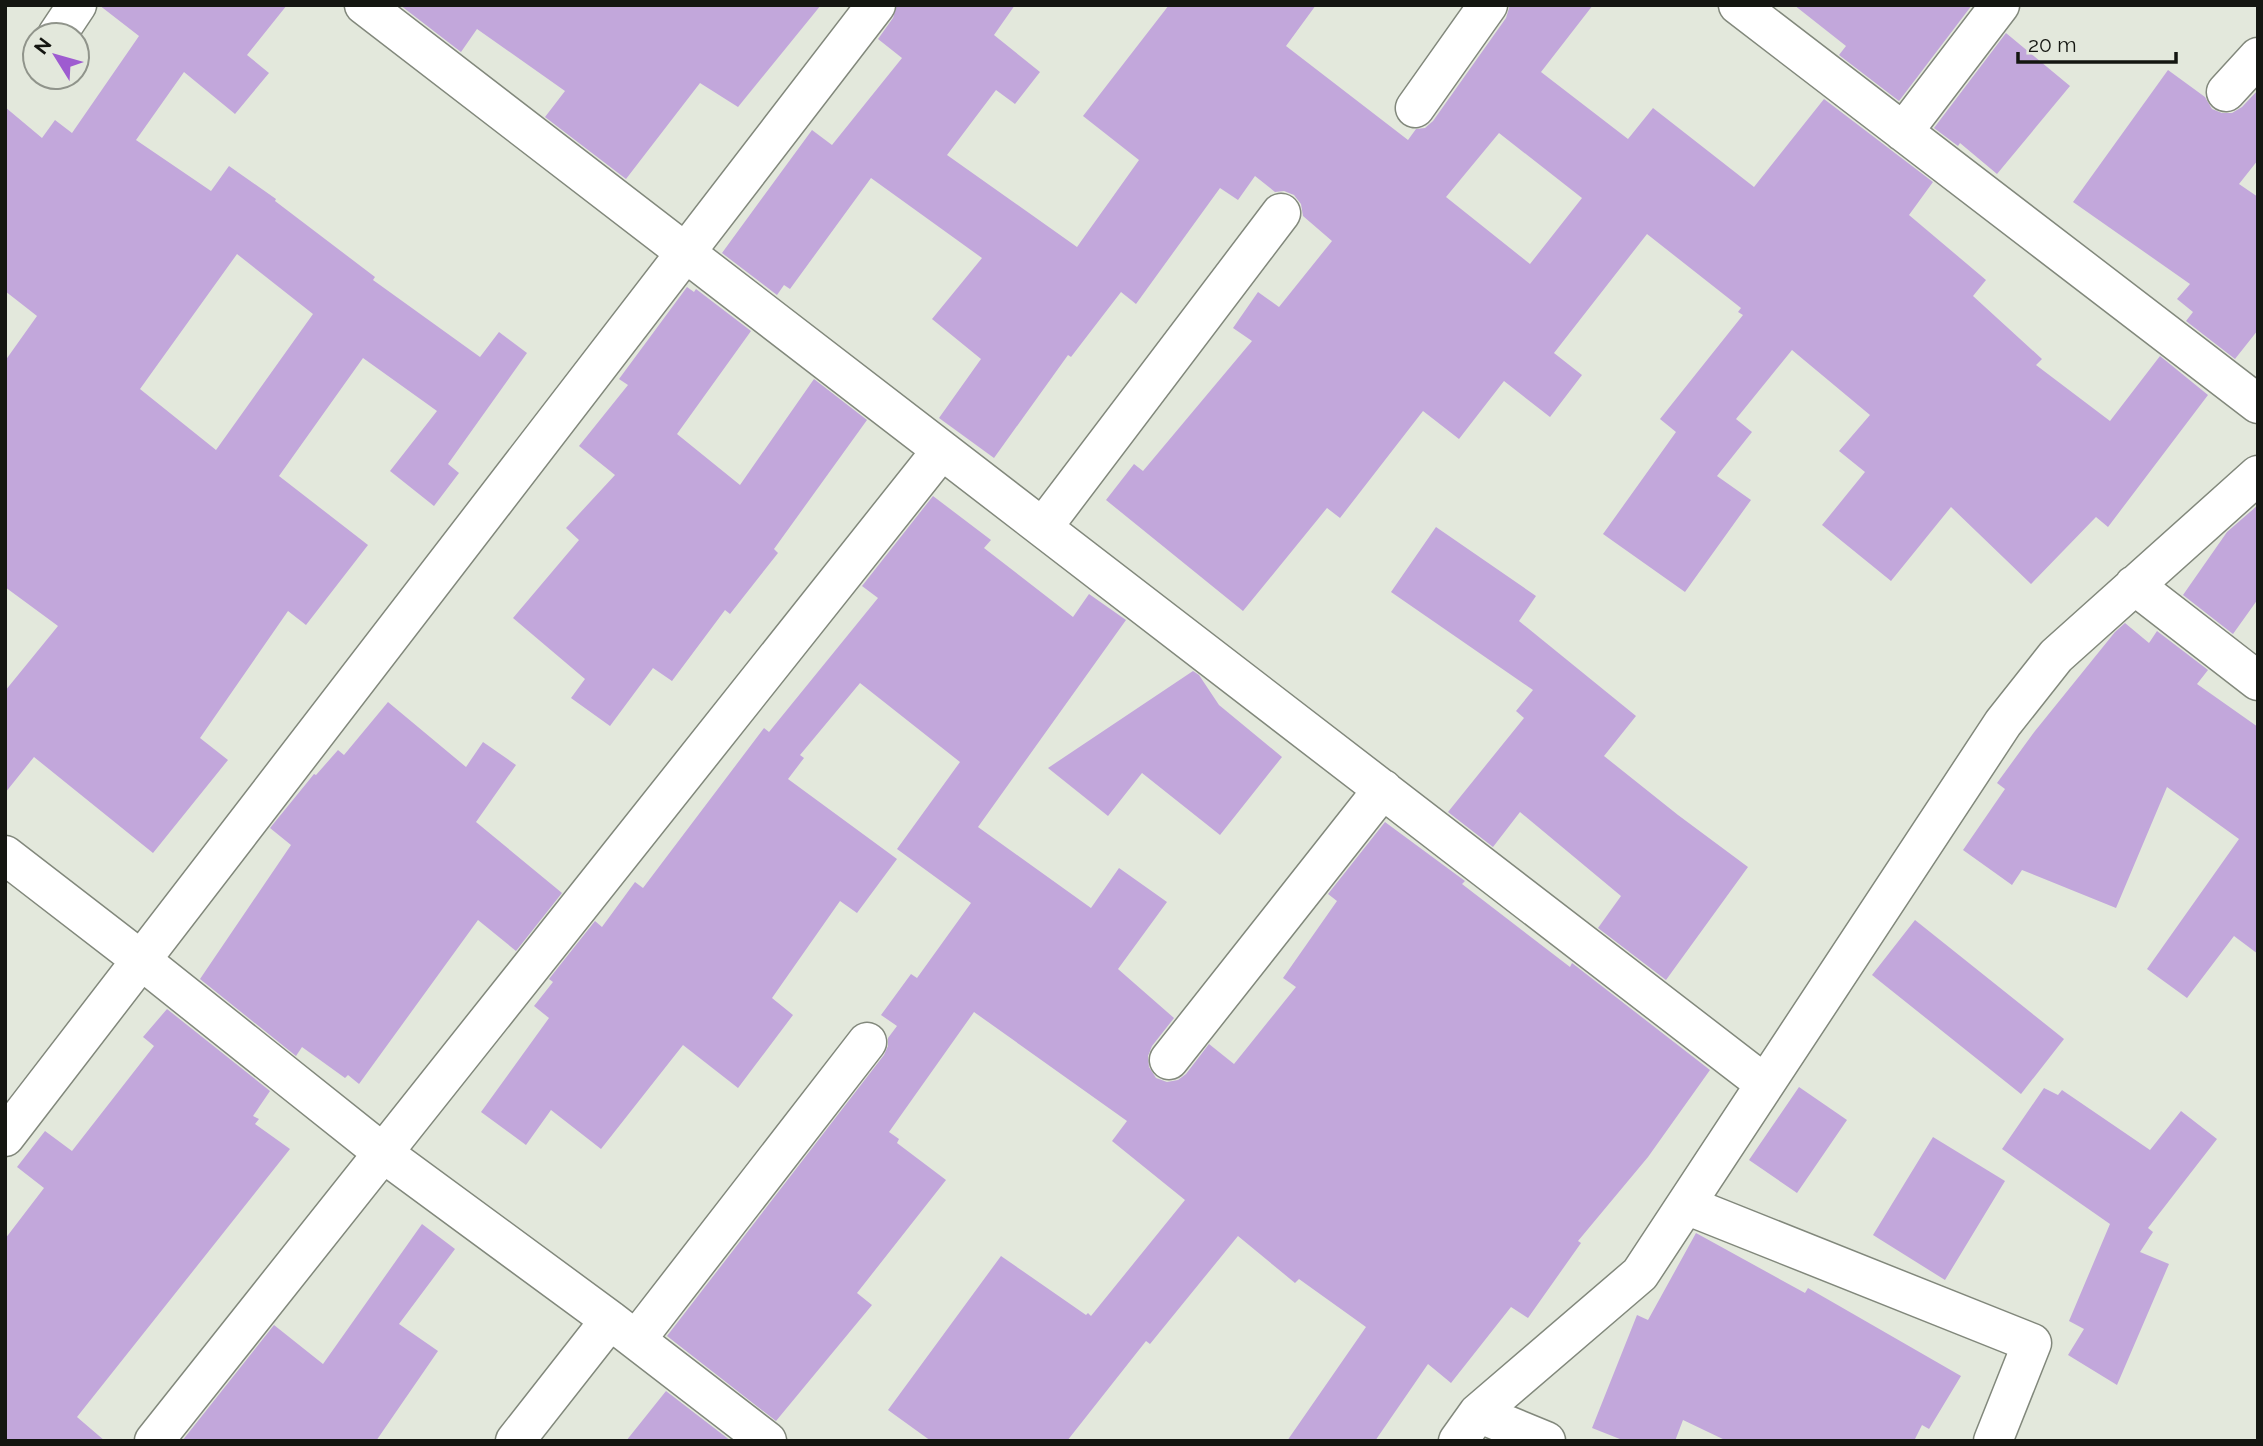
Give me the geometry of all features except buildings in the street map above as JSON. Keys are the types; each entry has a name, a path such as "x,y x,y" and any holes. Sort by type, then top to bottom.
{"street":[{"path":"66,21 77,5"},
{"path":"5,1137 876,5"},
{"path":"1415,108 1488,5"},
{"path":"1738,5 2258,404"},
{"path":"1903,132 2000,5"},
{"path":"378,9 941,451 1765,1084"},
{"path":"2226,92 2258,57"},
{"path":"1043,527 1281,212"},
{"path":"154,1441 941,451"},
{"path":"1468,1427 1640,1275 2003,723 2056,656 2258,475"},
{"path":"2134,586 2258,681"},
{"path":"1169,1060 1383,789"},
{"path":"5,855 383,1153 623,1330 760,1439"},
{"path":"515,1441 623,1330 867,1042"},
{"path":"1686,1205 2032,1343 1993,1441"},
{"path":"1468,1427 1546,1441"}]}
